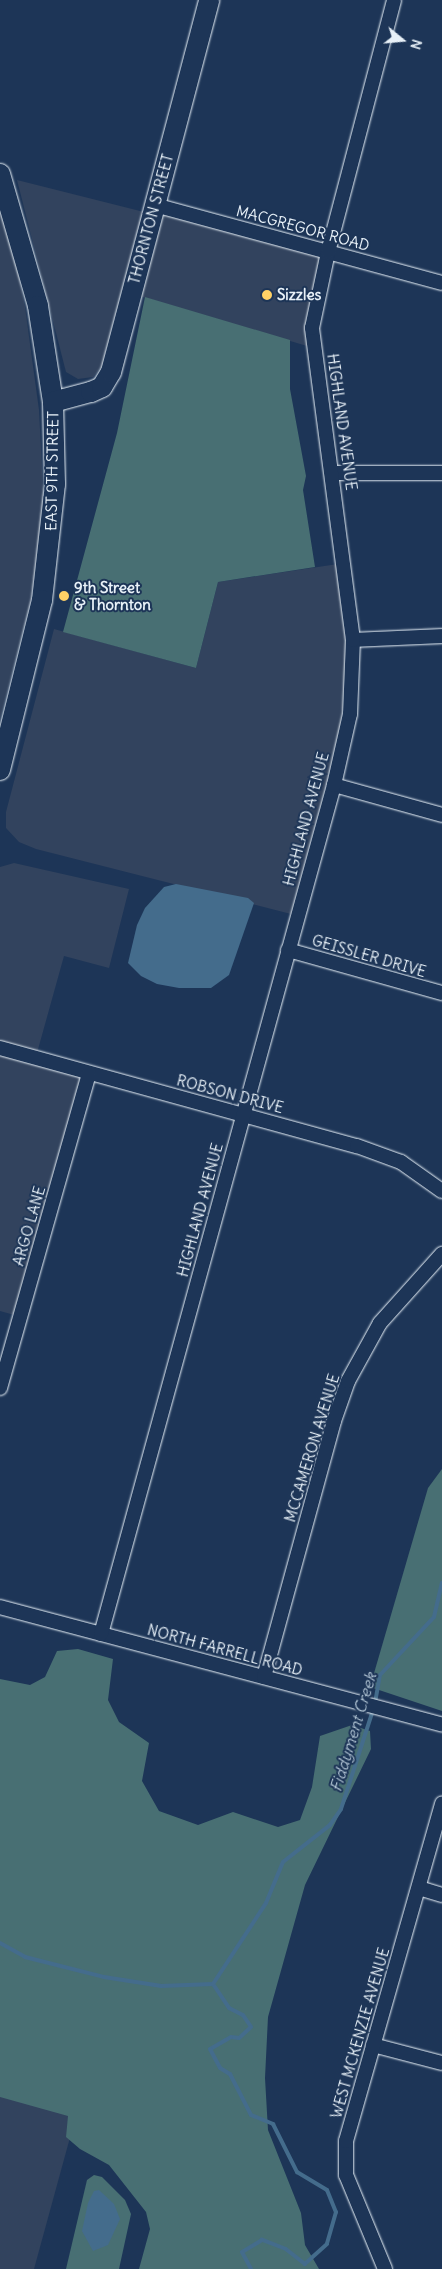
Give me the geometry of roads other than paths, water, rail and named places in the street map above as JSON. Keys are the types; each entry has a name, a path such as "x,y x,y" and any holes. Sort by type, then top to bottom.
{"main road":[{"name":"THORNTON STREET","path":"53,402 91,392 107,381 209,0"},
{"name":"EAST 9TH STREET","path":"0,174 38,306 53,402 54,484 45,582 0,770"}],"street":[{"name":"HIGHLAND AVENUE","path":"101,1634 334,785 350,714 353,640 333,473 312,328 328,252 394,0"},
{"name":"MACGREGOR ROAD","path":"155,206 442,284"},
{"path":"333,473 442,473"},
{"path":"353,640 442,636"},
{"path":"334,785 442,815"},
{"name":"GEISSLER DRIVE","path":"288,950 442,993"},
{"name":"ROBSON DRIVE","path":"0,1048 243,1114 401,1162 442,1191"},
{"name":"ARGO LANE","path":"0,1388 89,1073"},
{"name":"MCCAMERON AVENUE","path":"264,1677 348,1381 380,1323 442,1254"},
{"name":"NORTH FARRELL ROAD","path":"0,1607 442,1725"},
{"name":"WEST MCKENZIE AVENUE","path":"384,2269 346,2175 346,2141 442,1803"},
{"path":"419,1888 442,1894"},
{"path":"373,2045 442,2063"}],"waterway":[{"name":"Fiddyment Creek","path":"375,1703 380,1675 434,1617 442,1583"},
{"name":"Fiddyment Creek","path":"213,1984 266,1903 283,1862 330,1825 341,1809 373,1710"},
{"path":"0,1943 25,1957 104,1977 161,1986 213,1984"},
{"name":"Fiddyment Creek","path":"213,1984 229,2008 243,2015 251,2027 239,2038 231,2037 210,2049 220,2068 230,2074 251,2115 273,2124 297,2172 327,2190 336,2212 327,2244 305,2264 286,2249 262,2240 242,2252 251,2269"}],"place":[{"name":"Sizzles","path":"267,295"},
{"name":"9th Street & Thornton","path":"64,596"}]}
